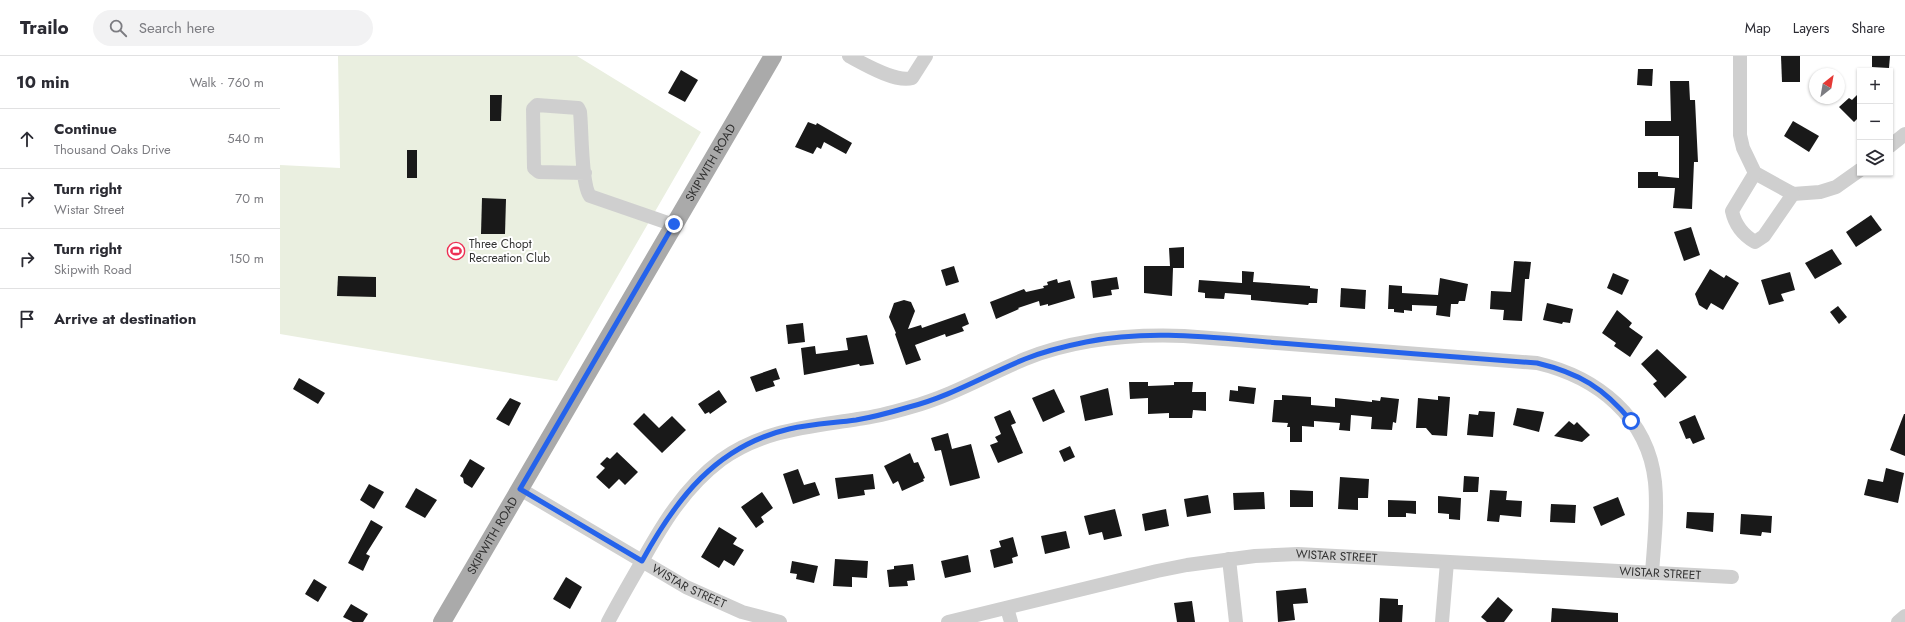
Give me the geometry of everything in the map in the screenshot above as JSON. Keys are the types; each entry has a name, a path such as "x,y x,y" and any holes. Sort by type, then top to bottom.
{"main road":[{"name":"SKIPWITH ROAD","path":"442,622 773,56"}],"street":[{"path":"849,56 874,69 906,80 912,78 926,56"},
{"path":"1740,56 1740,135 1743,148 1755,173 1793,194 1814,193 1836,187 1857,172"},
{"path":"585,173 539,172 534,168 533,109 537,105 578,108 580,112 585,173 586,190 590,196 674,224"},
{"path":"1893,144 1905,134"},
{"path":"1755,173 1732,212 1734,222 1747,238 1755,242 1764,236 1793,194"},
{"path":"608,622 675,506 700,478 722,460 742,447 766,436 793,429 859,419 912,407 1048,351 1088,342 1121,337 1166,335 1537,363 1565,370 1586,380 1612,399 1631,421 1644,443 1655,480 1656,502 1652,573"},
{"name":"WISTAR STREET","path":"520,489 642,561 715,601 742,612 780,622"},
{"name":"WISTAR STREET","path":"948,622 1157,571 1229,559 1298,554 1732,577"},
{"path":"1229,559 1236,622"},
{"path":"1442,622 1447,562"},
{"path":"1007,608 1011,622"},
{"path":"1898,622 1905,616"}],"shaded area":[{"name":"Three Chopt Recreation Club","path":"338,56 577,56 701,132 557,381 280,334 280,165 340,168"}],"building":[{"path":"1781,56 1800,56 1800,82 1782,82"},
{"path":"1872,56 1890,56 1889,68 1872,67"},
{"path":"1638,69 1653,69 1652,86 1637,85"},
{"path":"681,70 698,80 685,102 668,93"},
{"path":"1670,81 1689,81 1690,100 1695,100 1698,162 1694,162 1692,209 1673,208 1675,188 1638,188 1638,172 1658,172 1658,176 1679,178 1679,136 1645,136 1645,121 1671,121"},
{"path":"490,95 502,95 501,121 490,121"},
{"path":"1857,95 1857,119 1854,122 1839,107 1845,104 1845,102 1849,98 1852,100"},
{"path":"1793,121 1819,136 1809,152 1784,136"},
{"path":"808,122 816,125 817,123 852,143 846,154 824,142 821,149 817,147 813,154 795,147"},
{"path":"407,150 417,150 417,178 407,178"},
{"path":"482,198 506,199 505,234 481,234"},
{"path":"1871,215 1882,230 1856,247 1846,232"},
{"path":"1691,227 1700,255 1684,261 1674,232"},
{"path":"1184,247 1184,268 1173,268 1172,296 1144,293 1144,266 1170,266 1169,248"},
{"path":"1832,249 1842,264 1815,279 1805,263"},
{"path":"1514,261 1531,262 1529,279 1525,279 1522,321 1503,320 1504,310 1490,309 1491,291 1511,292"},
{"path":"954,266 959,282 946,286 941,270"},
{"path":"1710,269 1724,278 1726,275 1739,283 1723,310 1711,303 1707,310 1699,305 1695,294"},
{"path":"1242,271 1254,272 1253,282 1310,286 1310,288 1318,289 1317,303 1309,303 1308,305 1251,300 1251,295 1225,293 1224,299 1205,298 1205,293 1198,292 1199,280 1242,283"},
{"path":"1790,272 1795,290 1781,294 1784,301 1769,305 1761,280"},
{"path":"1613,273 1629,280 1622,295 1607,288"},
{"path":"338,276 376,277 376,297 337,296"},
{"path":"1117,277 1119,289 1111,290 1112,295 1093,298 1091,281"},
{"path":"1440,278 1468,284 1465,301 1459,301 1458,304 1451,304 1450,317 1436,315 1437,306 1412,305 1412,311 1404,310 1404,313 1394,312 1394,309 1388,309 1389,285 1402,286 1402,293 1438,295"},
{"path":"1057,279 1058,283 1070,280 1075,298 1048,306 1048,304 1040,306 1039,301 1018,308 1019,309 996,319 990,302 1024,289 1026,292 1044,288 1043,286 1048,285 1047,282"},
{"path":"1341,288 1366,290 1365,309 1340,307"},
{"path":"904,300 911,302 915,311 908,329 921,325 922,328 965,313 969,324 962,327 964,331 946,337 945,334 915,345 921,360 906,365 895,334 896,333 889,317 894,303"},
{"path":"1547,303 1573,309 1570,323 1563,322 1562,324 1543,320"},
{"path":"1838,306 1847,317 1839,324 1830,312"},
{"path":"1617,310 1632,323 1629,327 1643,337 1630,357 1614,346 1616,343 1602,333"},
{"path":"803,323 805,342 788,344 786,325"},
{"path":"867,335 874,364 860,366 859,364 804,375 801,348 815,346 816,354 848,350 846,338"},
{"path":"1657,349 1687,377 1665,398 1653,384 1657,381 1641,364"},
{"path":"776,368 780,379 773,381 775,386 756,392 750,377"},
{"path":"299,378 325,393 318,404 293,389"},
{"path":"1129,382 1148,382 1148,386 1174,385 1174,382 1193,382 1192,392 1206,392 1206,411 1193,410 1192,418 1169,418 1169,413 1148,414 1148,398 1130,399"},
{"path":"1238,386 1256,388 1254,404 1229,401 1230,390 1238,391"},
{"path":"1108,388 1113,415 1085,421 1080,396"},
{"path":"1054,389 1065,412 1043,422 1032,398"},
{"path":"719,390 727,402 710,414 709,412 705,414 698,404"},
{"path":"1282,395 1311,397 1311,405 1335,407 1335,398 1372,402 1372,400 1380,401 1381,397 1399,399 1396,423 1393,422 1392,430 1371,429 1372,417 1351,415 1350,431 1339,430 1340,423 1314,421 1314,427 1302,426 1302,442 1290,442 1290,427 1287,427 1288,423 1272,422 1274,400 1282,400"},
{"path":"1438,396 1450,397 1447,436 1432,435 1426,428 1416,428 1418,398 1438,400"},
{"path":"510,398 521,403 509,426 496,419"},
{"path":"1517,408 1544,412 1539,432 1513,425"},
{"path":"1010,410 1016,423 1011,425 1023,453 998,463 990,445 998,442 995,437 1001,434 994,417"},
{"path":"1479,411 1495,412 1493,437 1467,435 1469,414 1478,415"},
{"path":"644,413 659,428 672,416 686,430 662,453 633,424"},
{"path":"1905,414 1905,456 1890,450"},
{"path":"1695,415 1705,439 1693,444 1690,438 1686,439 1679,422"},
{"path":"1569,421 1574,425 1577,422 1590,435 1582,442 1554,436"},
{"path":"948,433 952,449 971,444 980,478 950,486 941,450 935,451 931,438"},
{"path":"1070,446 1075,457 1064,462 1059,451"},
{"path":"617,452 638,472 625,485 619,479 609,489 596,477 605,468 600,464 607,457 610,459"},
{"path":"910,453 914,463 918,462 925,478 923,479 924,481 902,491 898,481 893,484 884,466"},
{"path":"470,459 485,468 472,488 464,483 463,478 460,476"},
{"path":"1886,468 1904,473 1898,503 1864,495 1868,479 1883,482"},
{"path":"798,469 804,485 815,482 820,495 793,504 783,474"},
{"path":"873,474 875,489 864,490 865,495 838,499 835,478"},
{"path":"1464,476 1479,477 1478,492 1463,492"},
{"path":"1340,477 1369,479 1368,498 1358,498 1358,510 1338,509"},
{"path":"369,484 384,492 374,509 360,500"},
{"path":"416,488 437,500 425,518 405,507"},
{"path":"1290,490 1313,491 1313,507 1290,507"},
{"path":"1490,490 1507,491 1506,500 1522,501 1521,517 1500,515 1499,522 1487,521"},
{"path":"762,492 773,508 761,517 764,522 756,528 741,507"},
{"path":"1264,492 1265,509 1234,510 1233,493"},
{"path":"1208,495 1211,513 1187,517 1184,499"},
{"path":"1438,496 1461,498 1460,520 1449,519 1449,514 1438,513"},
{"path":"1618,497 1625,515 1601,526 1593,507"},
{"path":"1388,500 1416,501 1416,514 1406,513 1406,517 1388,517"},
{"path":"1551,504 1576,505 1575,523 1550,522"},
{"path":"1115,509 1122,536 1104,540 1102,532 1089,535 1084,516"},
{"path":"1166,509 1169,526 1145,531 1142,514"},
{"path":"1687,512 1714,513 1713,532 1686,528"},
{"path":"1741,514 1772,516 1771,533 1762,532 1761,536 1740,534"},
{"path":"371,520 383,527 366,554 370,556 363,571 348,563"},
{"path":"719,527 737,538 733,544 744,550 734,566 724,560 719,568 701,557"},
{"path":"1066,531 1070,548 1045,554 1041,536"},
{"path":"1013,537 1018,556 1012,558 1013,563 994,568 990,550 1001,547 999,541"},
{"path":"968,555 971,572 945,578 941,561"},
{"path":"835,559 868,561 867,578 852,577 852,587 833,586"},
{"path":"792,561 818,566 814,583 796,579 797,574 790,573"},
{"path":"913,564 915,580 907,581 908,586 889,587 887,570 894,569 894,566"},
{"path":"566,577 582,587 570,609 553,599"},
{"path":"314,579 327,587 318,602 305,594"},
{"path":"1306,588 1308,603 1293,604 1295,620 1278,622 1276,591"},
{"path":"1498,597 1513,610 1504,622 1487,622 1481,617"},
{"path":"1380,598 1398,599 1398,605 1403,605 1402,622 1379,622"},
{"path":"1192,601 1195,622 1177,622 1174,603"},
{"path":"351,604 368,614 363,622 353,622 343,617"},
{"path":"1552,608 1618,613 1618,622 1551,622"}],"place":[{"name":"Three Chopt Recreation Club","path":"456,251"}],"route":[{"path":"674,224 520,489 642,561 675,506 700,478 722,460 742,447 766,436 787,430 859,419 912,407 949,393 1027,358 1048,351 1088,342 1121,337 1166,335 1184,336 1537,363 1565,370 1586,380 1616,403 1631,421"}]}
